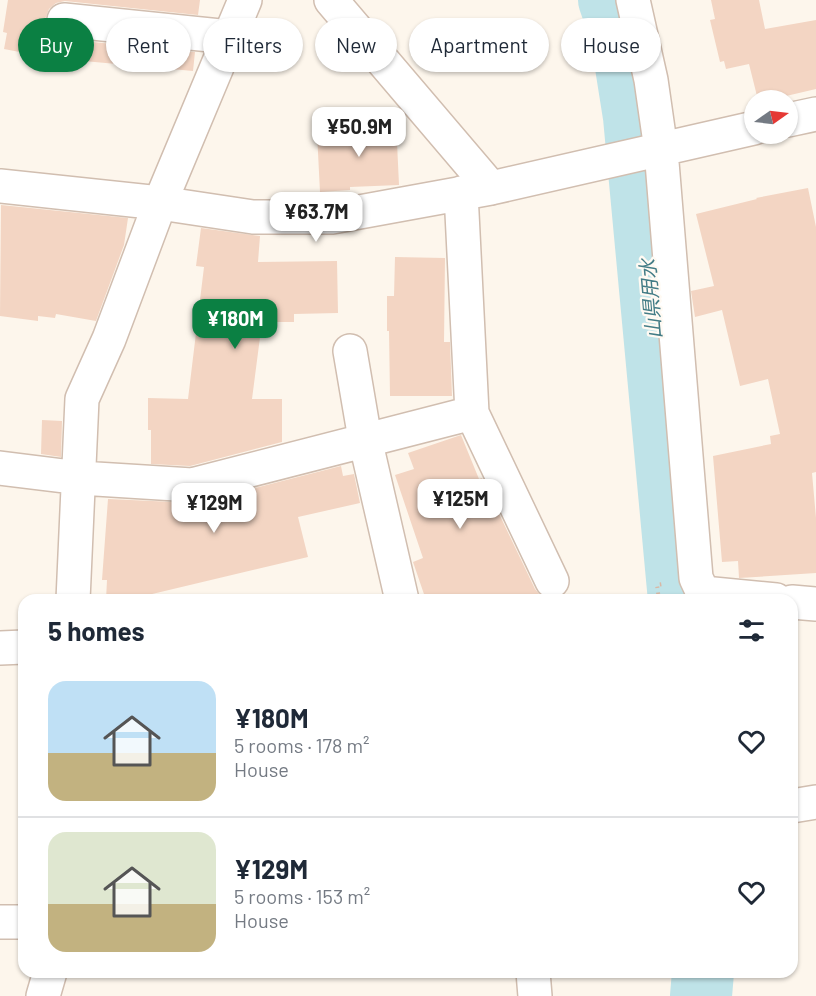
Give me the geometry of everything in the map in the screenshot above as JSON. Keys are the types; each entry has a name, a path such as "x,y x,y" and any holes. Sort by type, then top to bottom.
{"street":[{"path":"238,18 245,0"},
{"path":"331,0 476,190 472,413 552,581"},
{"path":"633,0 651,80 661,150 696,578 703,593 713,594"},
{"path":"94,24 203,34"},
{"path":"73,594 82,399 109,339 160,203 215,72"},
{"path":"798,118 816,114"},
{"path":"0,186 160,203 253,217 332,217 476,190 744,130"},
{"path":"351,351 365,439 401,594"},
{"path":"0,468 80,478 192,485 472,413"},
{"path":"798,602 816,604"},
{"path":"0,648 18,647"},
{"path":"798,805 816,802"},
{"path":"0,922 18,922"},
{"path":"43,996 48,978"},
{"path":"534,978 535,996"}],"path":[{"path":"657,585 658,594"}],"building":[{"path":"8,0 200,0 198,15 65,1 56,3 49,9 45,18 18,18 18,52 4,49 7,33 3,32"},
{"path":"711,0 759,0 765,29 816,20 816,89 798,93 798,90 756,90 749,64 726,69 724,61 720,62 710,20 715,19"},
{"path":"94,42 106,43 106,63 94,62"},
{"path":"191,52 195,52 193,71 191,71"},
{"path":"396,121 399,185 350,187 350,190 320,192 317,133 359,132 358,123"},
{"path":"808,188 816,227 816,472 812,473 816,518 816,573 739,578 738,561 722,562 713,456 771,444 770,436 780,434 768,379 740,386 722,310 695,317 691,291 714,286 696,214 756,198"},
{"path":"1,205 128,218 124,245 96,321 56,314 55,318 38,316 38,321 0,316"},
{"path":"201,228 260,236 258,262 337,261 338,313 294,314 294,322 262,322 252,399 282,399 282,442 190,466 151,464 148,398 188,399 204,267 196,266"},
{"path":"395,257 445,258 444,342 450,342 452,396 390,396 387,296 394,296"},
{"path":"42,420 62,421 61,457 41,454"},
{"path":"461,435 479,479 482,478 539,594 424,594 413,562 423,558 395,475 414,469 408,453"},
{"path":"341,466 343,476 354,474 360,503 298,517 308,557 152,594 106,594 107,580 102,580 108,499 196,503"}],"waterway":[{"name":"山県用水","path":"609,0 621,35 634,117 678,594"},
{"name":"山県用水","path":"701,996 702,978"}]}
